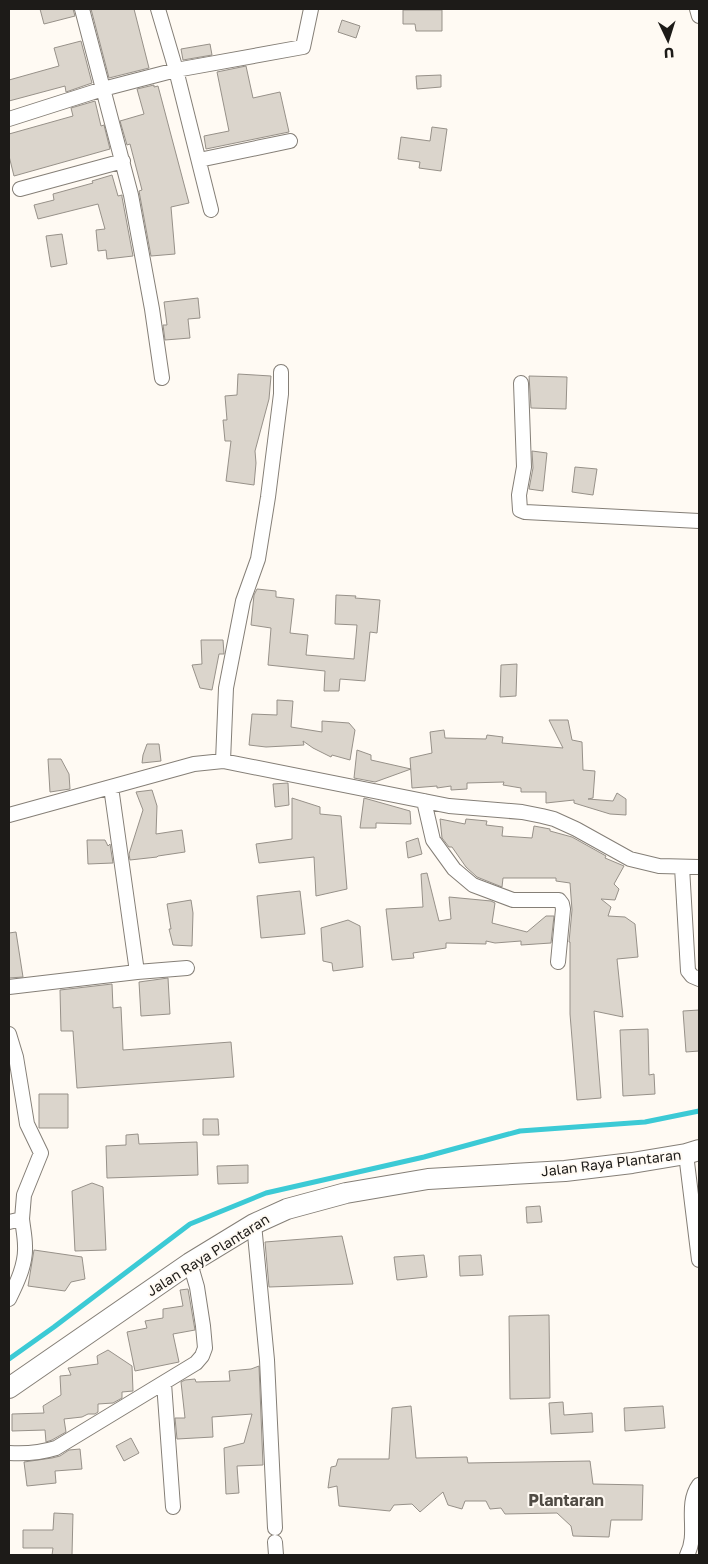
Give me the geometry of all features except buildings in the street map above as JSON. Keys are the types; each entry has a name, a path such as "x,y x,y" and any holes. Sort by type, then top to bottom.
{"main road":[{"name":"Jalan Raya Plantaran","path":"9,1388 190,1263 254,1224 295,1206 346,1193 428,1179 565,1171 632,1163 693,1152"}],"street":[{"path":"82,9 131,195 162,378"},
{"path":"158,9 176,70 211,210"},
{"path":"9,119 103,89 176,70 303,47 311,9"},
{"path":"697,9 699,16"},
{"path":"199,160 290,141"},
{"path":"20,189 123,162"},
{"path":"222,761 226,688 243,601 258,559 280,404 281,372"},
{"path":"521,384 524,467 519,495 520,510 525,512 699,521"},
{"path":"9,815 194,764 222,761 449,806 522,812 548,818 576,829 630,859 659,866 699,867"},
{"path":"111,787 136,972"},
{"path":"424,801 434,840 454,869 473,885 513,900 559,900 563,909 558,962"},
{"path":"682,868 688,971 692,976 699,979"},
{"path":"9,987 187,968"},
{"path":"9,1034 16,1057 27,1124 41,1153 16,1221 26,1248 20,1276 9,1298"},
{"path":"693,1152 699,1260"},
{"path":"254,1224 267,1360 275,1542"},
{"path":"9,1453 28,1454 56,1448 196,1363 202,1356 205,1348 197,1288 190,1263"},
{"path":"164,1383 173,1507"},
{"path":"687,1555 696,1541 692,1504 693,1493 699,1485"}],"waterway":[{"path":"9,1359 190,1224 266,1193 424,1157 520,1131 645,1122 699,1111"}],"district":[{"name":"Plantaran","path":"566,1500"}]}
